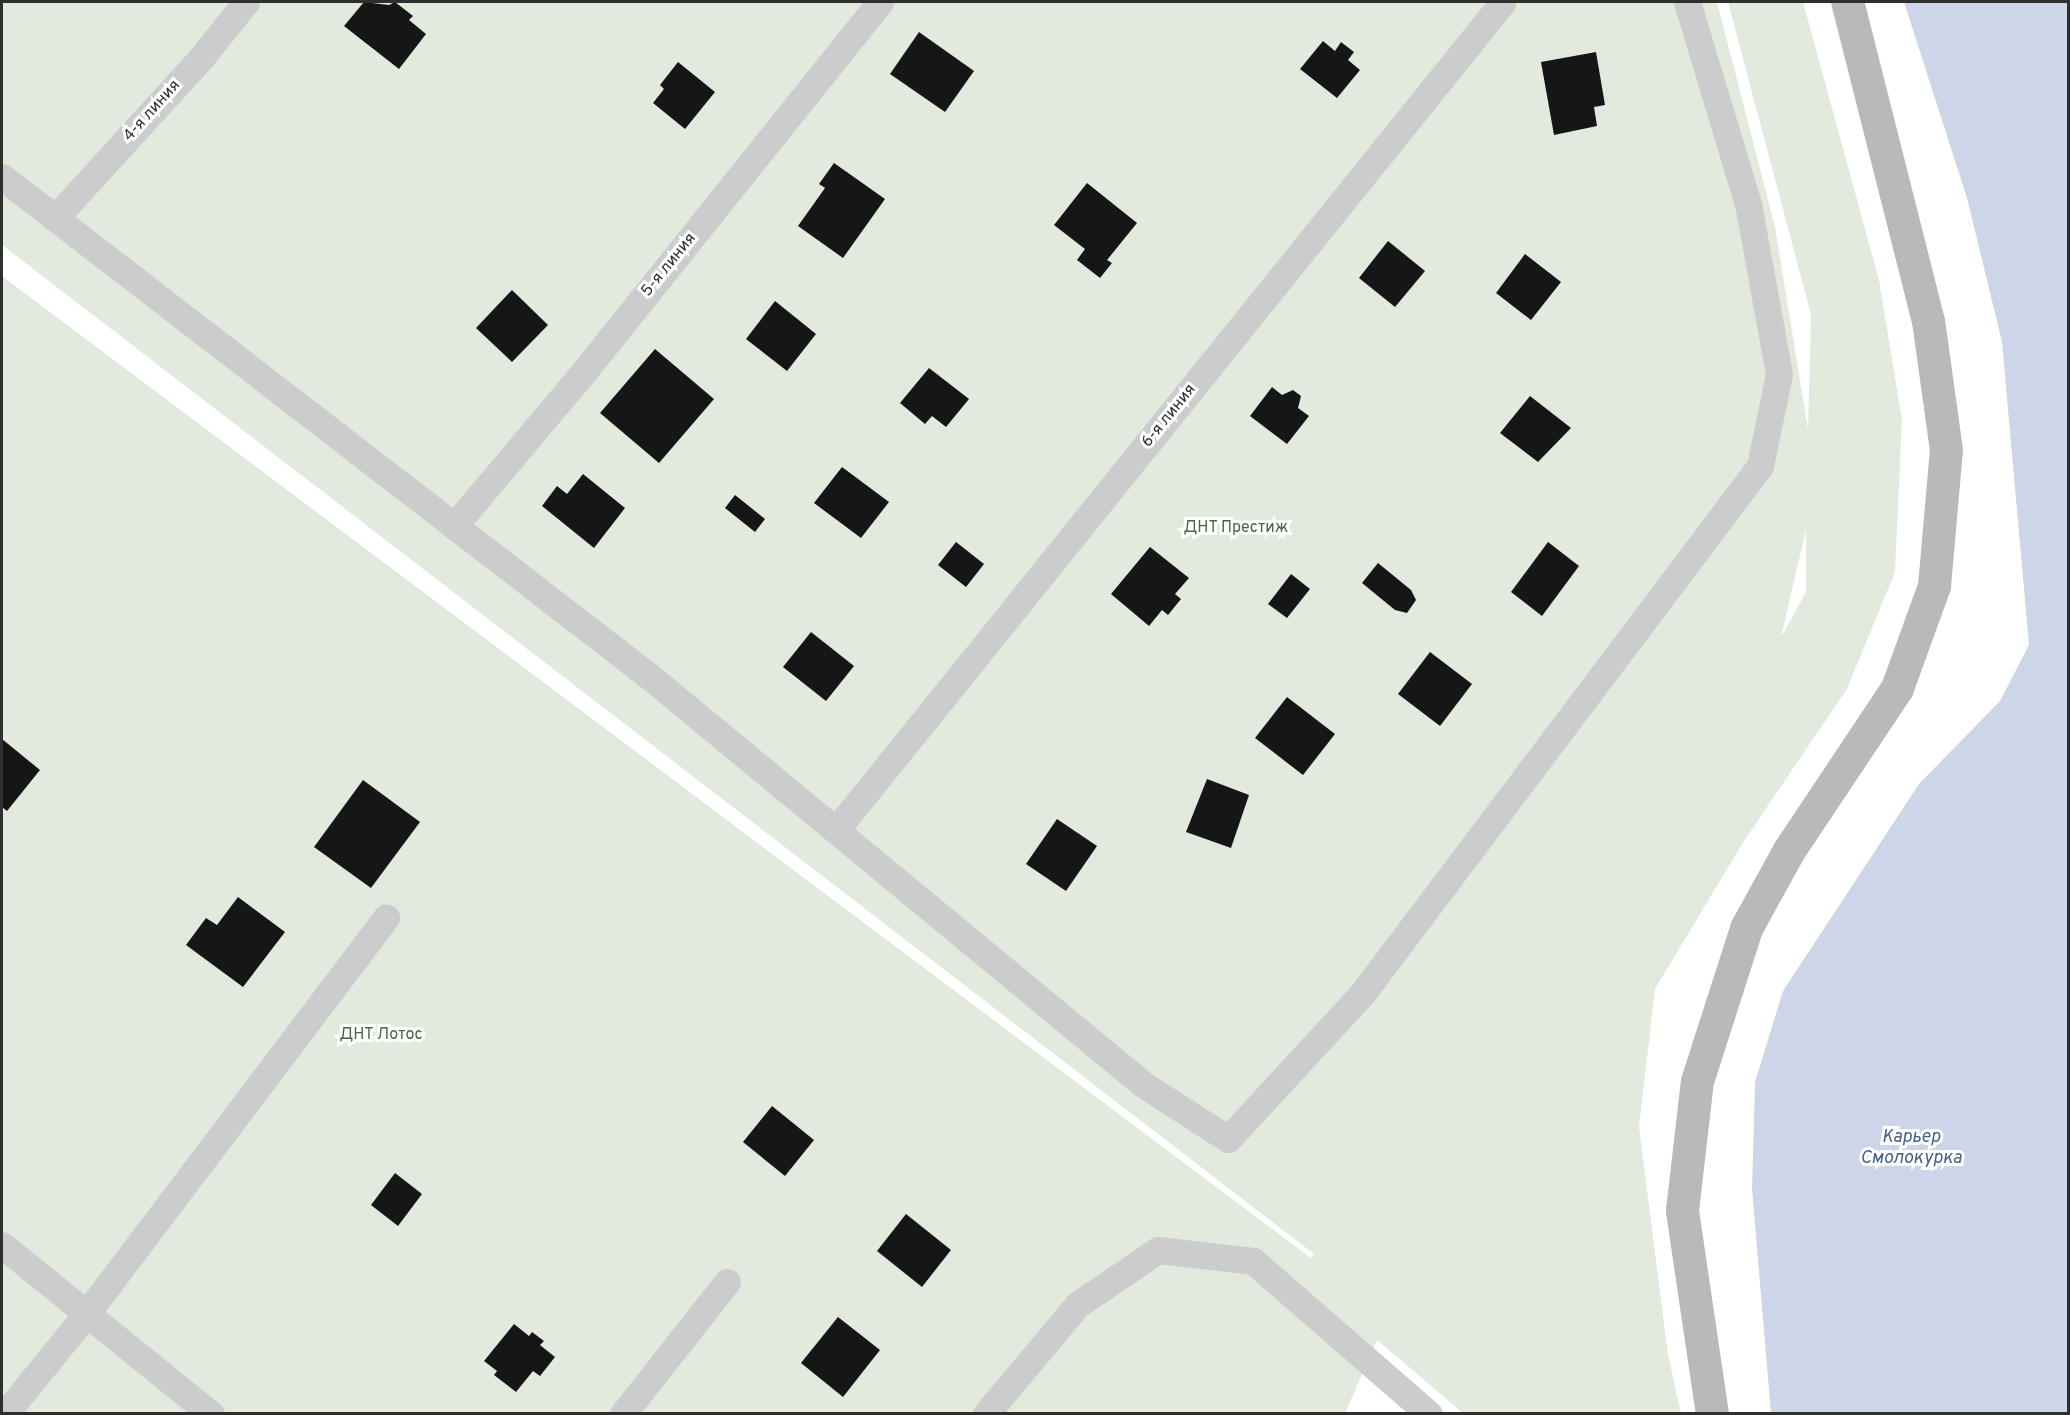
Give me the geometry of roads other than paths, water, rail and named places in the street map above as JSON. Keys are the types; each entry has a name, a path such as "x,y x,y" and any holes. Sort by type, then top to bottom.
{"street":[{"name":"4-я линия","path":"55,218 201,58 246,2"},
{"name":"5-я линия","path":"454,525 578,379 880,2"},
{"name":"6-я линия","path":"836,830 1503,2"},
{"path":"2,177 649,676 1144,1085 1228,1139 1362,994 1760,466 1779,374 1748,204 1687,2"},
{"path":"1713,1413 1683,1210 1697,1081 1746,928 1789,850 1897,688 1934,586 1946,450 1928,321 1847,2"},
{"path":"5,1413 87,1313 386,916"},
{"path":"2,1245 212,1413"},
{"path":"986,1413 1077,1305 1158,1250 1253,1261 1429,1413"},
{"path":"623,1413 727,1282"}],"water":[{"name":"Карьер Смолокурка","path":"1904,2 2068,2 2068,1413 1771,1413 1752,1189 1755,1082 1783,991 1919,784 2000,701 2029,645 2002,342 1967,198"}],"park label":[{"name":"ДНТ Престиж","path":"1236,528"},
{"name":"ДНТ Лотос","path":"381,1035"}]}
